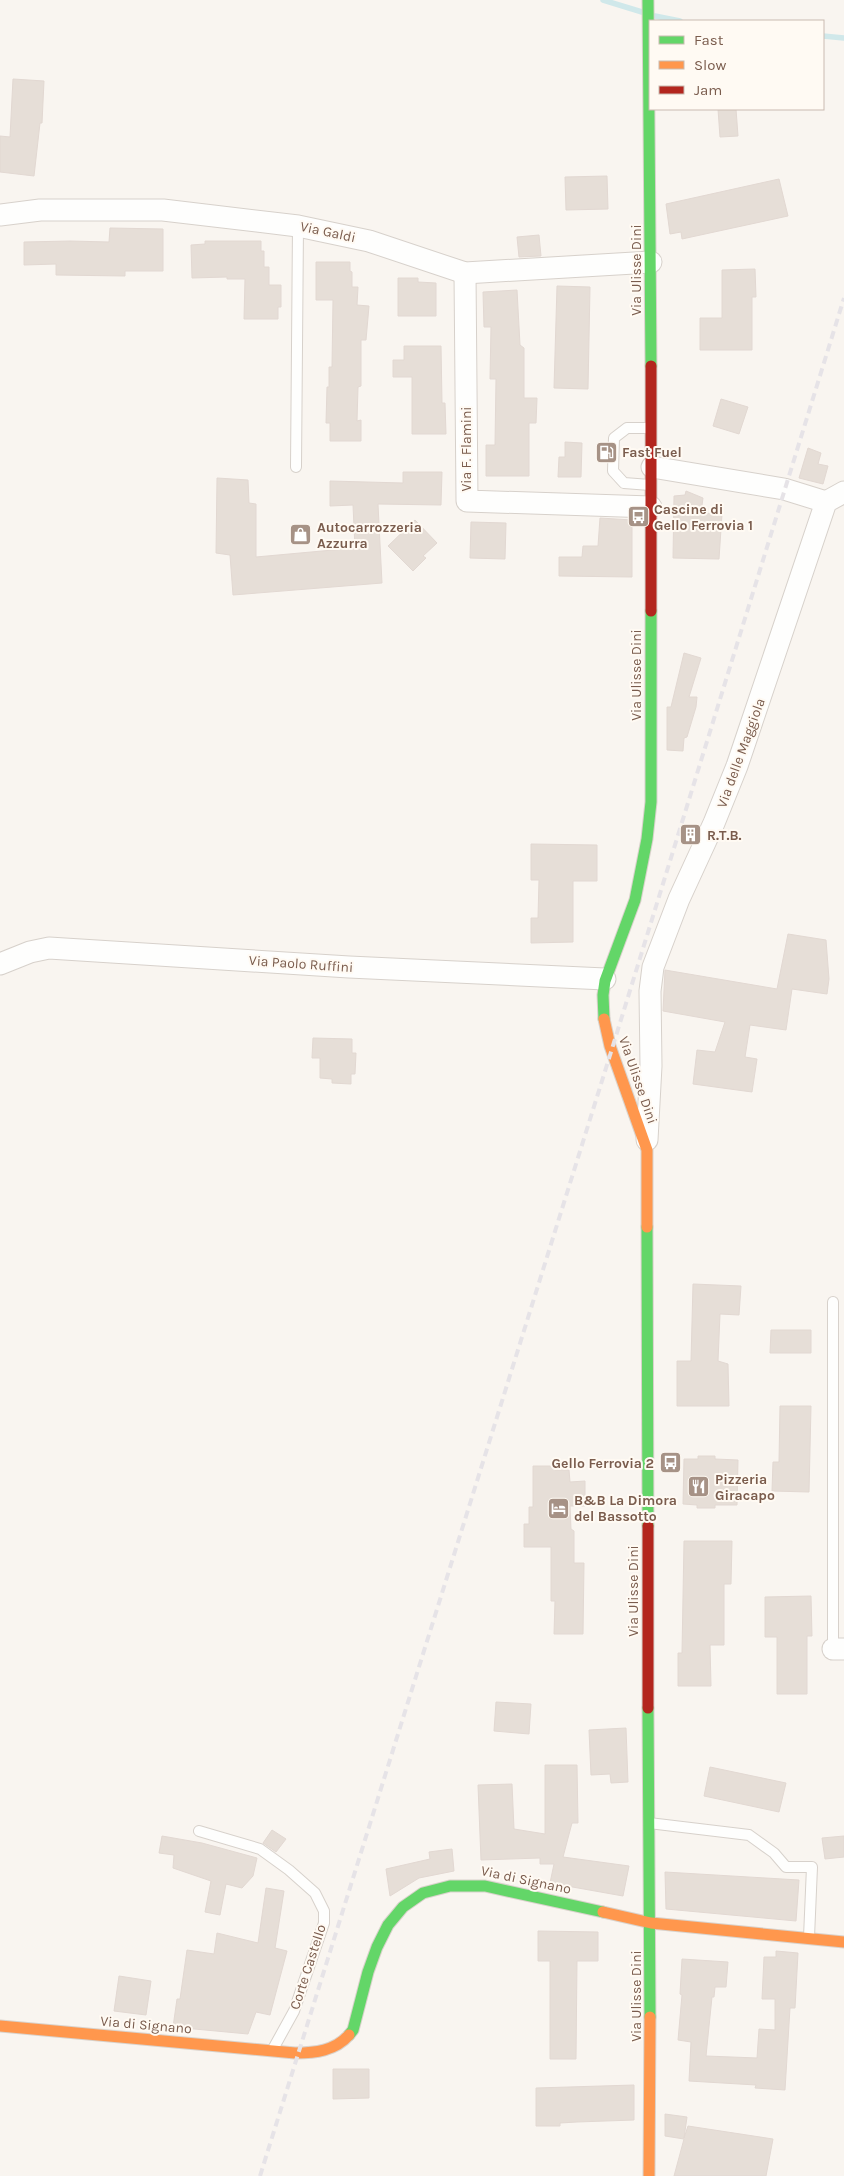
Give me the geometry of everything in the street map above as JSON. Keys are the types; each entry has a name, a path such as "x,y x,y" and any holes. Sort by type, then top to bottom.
{"street":[{"name":"Via Ulisse Dini","path":"648,0 649,109"},
{"name":"Via Ulisse Dini","path":"649,110 652,428 651,802 644,868 635,900 606,979 603,1007 606,1031 647,1150 648,1823 651,1923 649,2176"},
{"name":"Via Galdi","path":"0,215 40,210 163,210 298,226 369,241 465,273 651,262"},
{"name":"Via F. Flamini","path":"465,273 467,501 651,507"},
{"name":"Via delle Maggiola","path":"647,1150 651,1066 650,991 653,968 664,936 737,766 835,497 784,489 652,476"},
{"name":"Via Paolo Ruffini","path":"0,964 30,952 49,948 349,967 606,979"},
{"name":"Via di Signano","path":"0,2026 272,2052 324,2052 338,2046 347,2039 352,2030 376,1945 400,1906 430,1890 468,1884 485,1886 651,1923 844,1942"}],"lane":[{"path":"296,467 298,226"},
{"path":"652,428 627,428 614,438 613,471 624,483 652,476"},
{"path":"833,1302 839,1649"},
{"path":"648,1823 749,1835 774,1853 786,1867 812,1867 809,1939"},
{"name":"Corte Castello","path":"199,1831 260,1849 315,1893 324,1911 324,1922 294,2011 272,2052"}],"building":[{"path":"13,79 44,81 42,123 40,123 34,176 0,172 0,136 10,137"},
{"path":"718,110 736,110 738,136 720,137"},
{"path":"607,176 608,209 566,210 565,177"},
{"path":"779,179 788,216 682,239 681,232 670,234 666,204"},
{"path":"110,228 163,229 163,271 125,271 125,276 56,275 56,264 24,265 24,242 109,242"},
{"path":"539,235 541,256 519,257 517,237"},
{"path":"205,241 261,241 261,251 264,251 264,267 269,267 269,285 281,285 281,307 278,307 278,319 244,319 245,279 227,279 227,277 192,278 191,245 205,244"},
{"path":"316,262 350,262 352,287 358,287 357,305 369,306 366,340 361,340 361,386 358,387 357,421 361,420 361,441 330,441 330,423 326,423 329,367 332,367 333,300 316,300"},
{"path":"755,269 756,297 752,297 752,350 700,350 700,318 722,318 722,270"},
{"path":"398,278 418,278 418,282 436,283 436,316 398,316"},
{"path":"557,286 590,287 588,389 554,388"},
{"path":"517,290 520,345 524,348 524,398 537,398 536,423 529,423 529,476 486,476 486,445 495,445 496,379 490,379 491,327 484,327 483,292"},
{"path":"404,346 441,346 442,403 445,403 446,434 412,434 412,377 393,377 393,360 404,360"},
{"path":"721,399 748,407 739,434 713,426"},
{"path":"565,442 582,443 581,477 558,477 559,457 565,457"},
{"path":"808,448 821,453 818,464 828,466 823,484 799,478"},
{"path":"403,472 442,472 441,505 378,504 382,583 233,595 230,555 216,553 217,478 248,480 249,503 256,504 256,557 355,548 353,505 330,506 330,481 403,483"},
{"path":"686,491 703,498 701,513 722,514 719,559 673,558 674,496 685,495"},
{"path":"600,518 632,520 632,577 559,576 559,557 582,557 583,546 598,546"},
{"path":"415,520 437,543 423,556 426,558 413,571 388,546"},
{"path":"471,522 506,523 505,559 470,558"},
{"path":"684,653 701,658 689,697 697,697 696,707 687,737 684,738 683,751 667,750 667,707 671,707"},
{"path":"531,844 597,845 597,881 573,881 573,942 531,943 531,918 538,918 539,880 531,880"},
{"path":"788,934 826,940 829,979 827,994 792,989 786,1030 750,1025 745,1057 757,1059 752,1092 693,1084 697,1050 715,1052 725,1022 663,1011 665,970 777,989"},
{"path":"313,1038 352,1039 352,1053 356,1053 355,1074 351,1074 351,1084 332,1083 332,1079 320,1078 320,1058 312,1058"},
{"path":"693,1284 741,1286 739,1315 720,1314 718,1361 728,1364 729,1406 677,1406 677,1361 691,1361"},
{"path":"771,1330 811,1330 811,1353 770,1353"},
{"path":"780,1406 811,1406 809,1492 772,1491 773,1462 779,1462"},
{"path":"698,1456 715,1456 715,1459 738,1460 737,1505 715,1505 715,1508 697,1508 697,1505 683,1504 684,1459 698,1459"},
{"path":"533,1466 555,1466 555,1470 569,1470 570,1482 585,1481 585,1506 570,1506 571,1529 574,1531 574,1563 584,1563 583,1634 554,1634 555,1601 551,1601 551,1547 524,1547 524,1524 529,1524 529,1507 533,1507"},
{"path":"684,1541 732,1541 731,1584 724,1584 724,1645 710,1645 711,1686 678,1686 678,1653 682,1653"},
{"path":"811,1596 812,1636 807,1636 807,1694 777,1694 777,1637 765,1637 765,1597"},
{"path":"496,1702 531,1704 529,1734 494,1731"},
{"path":"626,1728 628,1782 611,1783 610,1774 591,1775 589,1730"},
{"path":"545,1765 577,1765 578,1823 572,1823 563,1857 629,1866 623,1896 550,1883 554,1864 540,1864 540,1858 481,1860 478,1785 512,1784 514,1829 545,1834"},
{"path":"710,1767 786,1783 779,1812 704,1796"},
{"path":"272,1830 286,1839 276,1852 263,1843"},
{"path":"162,1836 202,1843 257,1858 253,1876 242,1888 226,1884 220,1915 205,1912 211,1881 173,1868 174,1855 159,1853"},
{"path":"844,1836 844,1857 825,1859 822,1838"},
{"path":"452,1849 454,1871 419,1878 390,1896 386,1869 430,1859 429,1852"},
{"path":"665,1872 799,1880 796,1921 666,1909"},
{"path":"266,1888 284,1891 275,1948 287,1951 270,2015 256,2012 248,2034 173,2027 177,1999 180,1999 187,1950 214,1954 217,1933 258,1943"},
{"path":"538,1931 598,1932 598,1961 577,1961 576,2059 550,2059 550,1961 538,1961"},
{"path":"776,1951 798,1953 795,2008 790,2008 785,2090 755,2088 756,2085 689,2081 691,2042 678,2040 682,1995 680,1994 682,1959 728,1962 726,1987 715,1987 714,1997 712,1997 706,2056 757,2058 759,2029 775,2030 775,1999 762,1999 764,1957 776,1957"},
{"path":"119,1976 151,1981 146,2015 114,2011"},
{"path":"333,2069 369,2069 369,2098 333,2099"},
{"path":"634,2085 634,2120 560,2123 560,2126 536,2126 536,2088"},
{"path":"665,2114 687,2117 684,2138 688,2126 773,2139 766,2176 674,2176 684,2139 665,2136"}],"waterway":[{"path":"603,0 642,12"},
{"path":"655,16 675,20"},
{"path":"824,36 844,38"}],"railway":[{"path":"260,2176 844,298"}],"traffic: fast":[{"path":"648,0 651,366"},
{"path":"604,1019 603,995 605,981 635,900 647,839 651,802 651,611"},
{"path":"647,1227 648,1526"},
{"path":"648,1708 650,2017"},
{"path":"349,2035 353,2030 368,1972 377,1947 388,1925 403,1907 423,1893 450,1886 485,1886 603,1912"}],"traffic: slow":[{"path":"604,1019 610,1046 647,1150 647,1227"},
{"path":"603,1912 651,1923 844,1942"},
{"path":"649,2176 650,2017"},
{"path":"0,2026 295,2053 331,2048 349,2035"}],"traffic: jam":[{"path":"651,366 651,611"},
{"path":"648,1526 648,1708"}],"place":[{"name":"Fast Fuel","path":"606,452"},
{"name":"Cascine di Gello Ferrovia 1","path":"638,517"},
{"name":"Autocarrozzeria Azzurra","path":"301,535"},
{"name":"R.T.B.","path":"691,835"},
{"name":"Gello Ferrovia 2","path":"670,1463"},
{"name":"Pizzeria Giracapo","path":"699,1487"},
{"name":"B&B La Dimora del Bassotto","path":"558,1508"}]}
